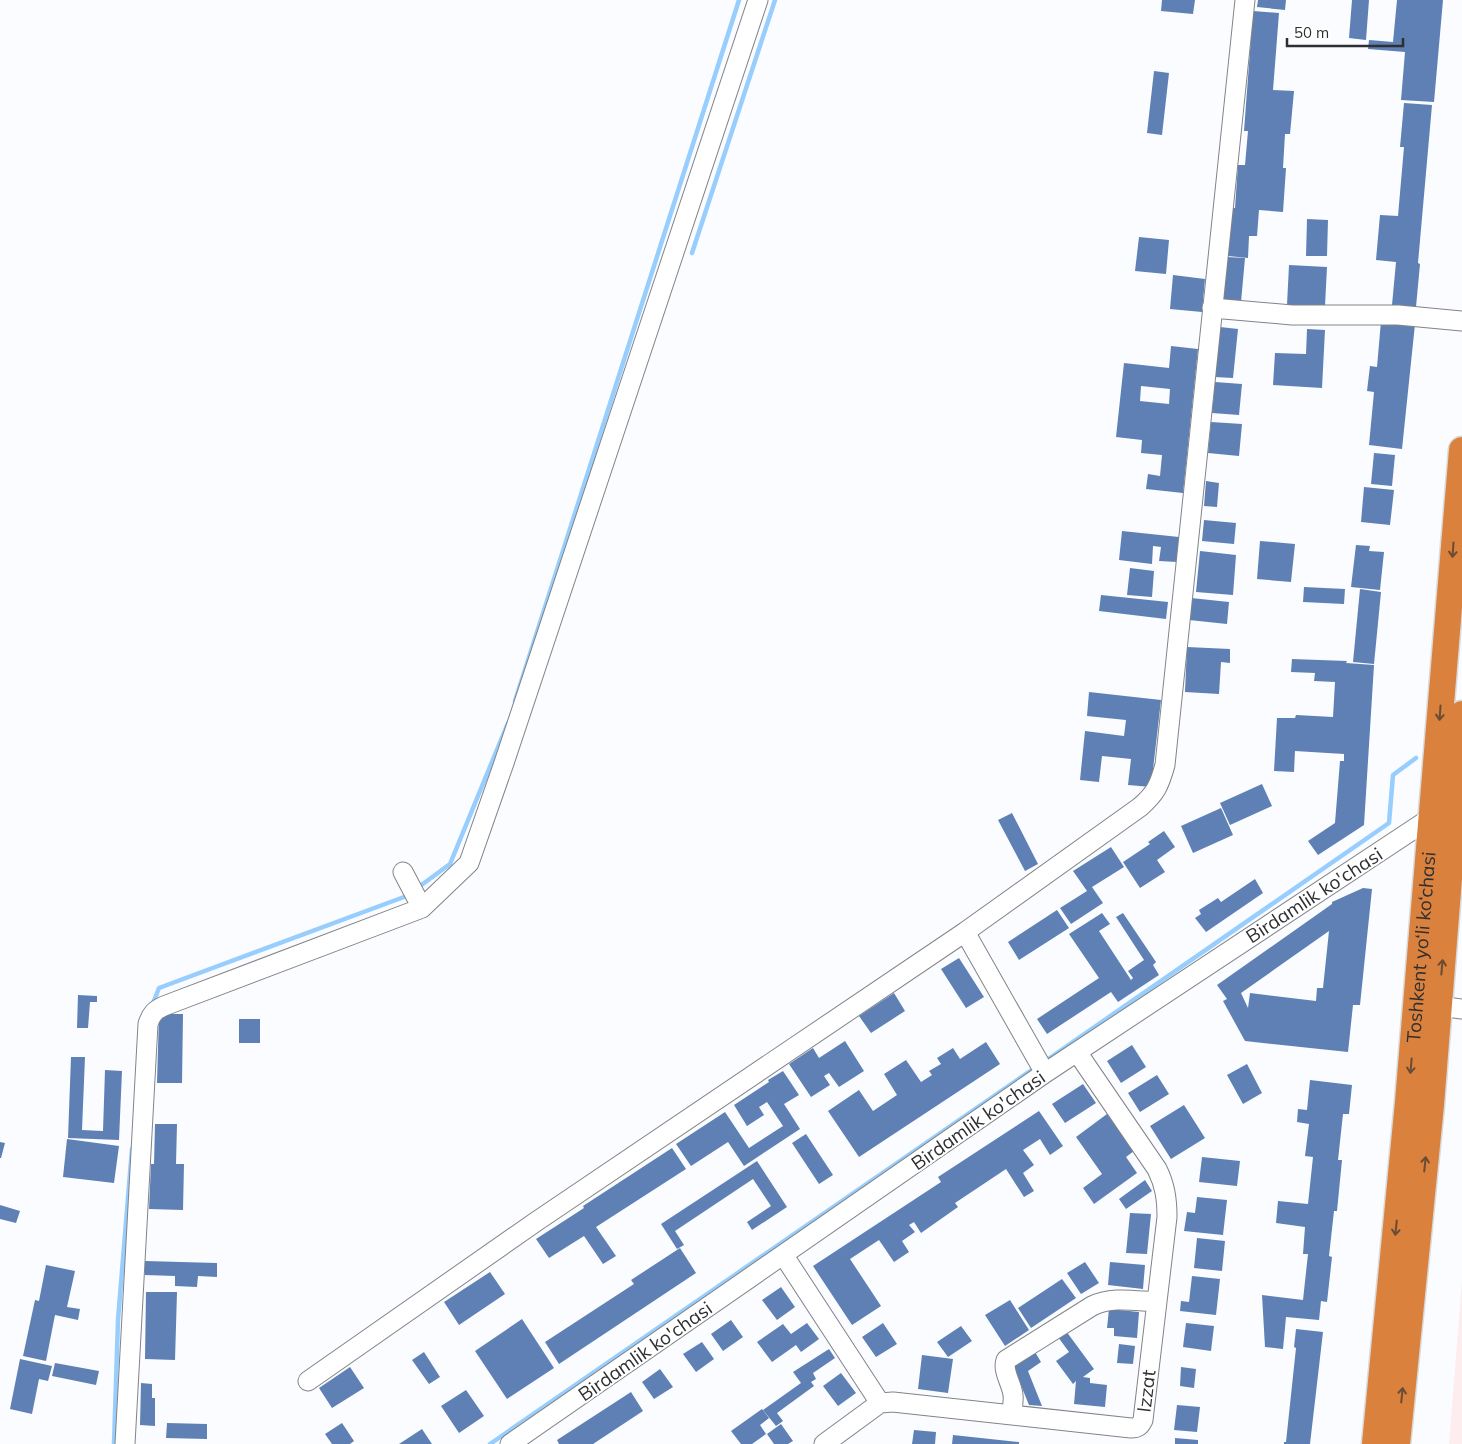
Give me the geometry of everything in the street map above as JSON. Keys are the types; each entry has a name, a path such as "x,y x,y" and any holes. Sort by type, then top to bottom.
{"highway":[{"name":"Toshkent yo‘li ko‘chasi","path":"1397,1444 1430,1115 1450,1008 1453,540 1462,450"},
{"name":"Toshkent yo‘li ko‘chasi","path":"1375,1444 1408,1102 1450,813 1462,714"}],"street":[{"path":"125,1444 148,1024 151,1015 156,1009 422,908 469,863 758,0"},
{"path":"308,1381 537,1222 965,932 1140,807 1152,796 1160,783 1165,765 1245,0"},
{"path":"1212,308 1292,314 1398,314 1462,321"},
{"name":"Birdamlik ko'chasi","path":"510,1444 784,1256 1045,1073 1450,813"},
{"path":"403,872 422,908"},
{"path":"965,932 1045,1073"},
{"name":"Izzat","path":"880,1403 893,1402 1131,1428 1138,1428 1143,1420 1168,1217 1167,1198 1164,1183 1157,1169 1077,1052"},
{"path":"784,1256 880,1403 824,1444"},
{"path":"1012,1415 1013,1396 1004,1365 1006,1360 1102,1301 1116,1299 1157,1302"}],"shaded area":[{"path":"1462,1280 1462,1444 1449,1444"}],"building":[{"path":"1162,0 1195,0 1193,14 1161,11"},
{"path":"1258,0 1286,0 1285,10 1257,7"},
{"path":"1352,0 1369,0 1366,40 1349,38"},
{"path":"1397,0 1443,0 1434,102 1401,100 1405,52 1368,49 1369,40 1393,42"},
{"path":"1253,11 1279,13 1273,90 1294,91 1290,134 1285,134 1283,168 1286,168 1283,212 1259,210 1257,236 1249,236 1248,258 1228,256 1232,208 1235,208 1238,165 1245,165 1248,131 1244,131"},
{"path":"1154,71 1169,73 1162,135 1147,133"},
{"path":"1404,103 1432,105 1416,307 1392,305 1396,262 1376,260 1380,215 1398,216 1404,147 1400,147"},
{"path":"1307,219 1328,220 1327,256 1306,256"},
{"path":"1139,237 1169,240 1166,274 1135,271"},
{"path":"1227,257 1245,258 1241,302 1223,300"},
{"path":"1289,265 1327,267 1325,306 1287,305"},
{"path":"1173,275 1205,279 1202,312 1170,309"},
{"path":"1381,321 1415,324 1402,449 1369,445 1374,392 1367,391 1370,366 1377,367"},
{"path":"1220,327 1238,329 1233,378 1215,377"},
{"path":"1307,329 1325,330 1322,388 1273,385 1275,353 1306,354"},
{"path":"1171,346 1198,349 1183,493 1146,489 1148,474 1160,476 1162,455 1141,453 1142,440 1116,437 1124,363 1169,368","holes":["1141,386 1170,389 1169,404 1140,401"]},
{"path":"1215,382 1242,384 1239,415 1212,413"},
{"path":"1211,422 1242,424 1239,456 1208,453"},
{"path":"1374,453 1395,455 1392,486 1371,484"},
{"path":"1206,481 1219,483 1217,507 1204,506"},
{"path":"1364,487 1394,490 1390,525 1361,522"},
{"path":"1204,520 1236,523 1234,544 1202,541"},
{"path":"1122,531 1179,537 1177,562 1159,561 1161,547 1153,546 1152,564 1119,560"},
{"path":"1260,541 1295,544 1291,582 1257,579"},
{"path":"1356,545 1370,546 1369,551 1384,552 1380,590 1351,587"},
{"path":"1200,551 1236,555 1233,595 1196,592"},
{"path":"1130,568 1154,571 1152,597 1127,595"},
{"path":"1304,587 1345,589 1344,604 1303,602"},
{"path":"1360,589 1381,592 1374,664 1353,662"},
{"path":"1101,595 1168,602 1166,619 1099,611"},
{"path":"1191,598 1229,602 1227,624 1189,620"},
{"path":"1187,647 1230,649 1230,663 1221,662 1219,694 1185,692"},
{"path":"1292,659 1347,661 1346,663 1374,665 1364,825 1318,855 1308,841 1335,823 1340,761 1344,761 1344,754 1295,751 1294,772 1274,771 1277,718 1295,718 1296,715 1333,717 1335,682 1314,681 1315,673 1291,672"},
{"path":"1089,692 1161,700 1151,787 1128,785 1131,759 1102,756 1099,782 1080,780 1085,731 1124,736 1126,720 1087,716"},
{"path":"1262,784 1272,806 1230,825 1220,803"},
{"path":"1221,808 1233,835 1193,853 1181,826"},
{"path":"1012,813 1038,864 1025,871 998,820"},
{"path":"1164,831 1175,847 1157,860 1165,872 1140,888 1123,862 1150,844 1148,842"},
{"path":"1111,847 1124,867 1092,887 1103,903 1071,924 1060,908 1087,891 1073,871"},
{"path":"1255,879 1263,893 1206,932 1195,918 1201,914 1199,910 1218,898 1221,902"},
{"path":"1363,888 1372,889 1360,1005 1353,1005 1348,1052 1245,1041 1223,1001 1227,999 1217,985 1332,904 1332,902","holes":["1329,931 1323,988 1317,988 1316,1001 1250,993 1248,1008 1241,993"]},
{"path":"1057,910 1069,928 1019,960 1008,942"},
{"path":"1102,913 1110,924 1099,931 1131,980 1133,978 1128,971 1144,960 1116,917 1123,913 1156,962 1153,965 1159,975 1118,1002 1111,992 1047,1034 1037,1019 1099,978 1069,934"},
{"path":"959,958 984,997 966,1008 941,969"},
{"path":"894,993 905,1011 871,1033 859,1016"},
{"path":"78,995 97,996 97,1002 90,1002 88,1028 77,1028"},
{"path":"159,1014 183,1014 182,1083 157,1083"},
{"path":"239,1019 260,1019 260,1043 239,1043"},
{"path":"845,1041 864,1071 839,1087 829,1073 824,1076 830,1085 811,1097 789,1064 813,1048 819,1058"},
{"path":"986,1042 1000,1064 859,1157 828,1111 859,1090 873,1111 897,1095 884,1074 906,1060 921,1082 932,1075 929,1071 941,1064 937,1058 953,1048 960,1059"},
{"path":"1132,1045 1146,1067 1121,1083 1107,1061"},
{"path":"71,1057 85,1057 82,1130 103,1131 105,1070 122,1071 119,1140 68,1138"},
{"path":"1247,1064 1262,1093 1243,1104 1227,1075"},
{"path":"783,1071 799,1095 784,1104 800,1129 744,1166 728,1142 691,1166 676,1144 725,1112 749,1148 783,1126 767,1102 759,1107 764,1115 747,1126 734,1105"},
{"path":"1157,1075 1169,1094 1140,1112 1128,1093"},
{"path":"1310,1080 1352,1085 1349,1114 1343,1114 1338,1160 1342,1160 1337,1211 1334,1211 1329,1256 1332,1257 1327,1302 1321,1301 1319,1320 1286,1317 1283,1349 1265,1347 1262,1295 1303,1300 1308,1254 1303,1254 1305,1227 1276,1223 1278,1201 1308,1204 1313,1157 1305,1156 1309,1124 1297,1122 1298,1109 1307,1110"},
{"path":"1083,1084 1096,1103 1065,1123 1052,1104"},
{"path":"1184,1105 1205,1138 1171,1159 1150,1126"},
{"path":"1039,1111 1063,1146 1050,1155 1040,1139 1023,1150 1034,1165 1023,1173 1034,1191 1024,1197 1006,1169 955,1203 958,1207 921,1233 914,1222 909,1225 915,1232 902,1241 909,1252 894,1262 879,1240 850,1259 881,1306 852,1325 813,1266 941,1182 938,1177"},
{"path":"1107,1114 1134,1151 1126,1157 1137,1173 1094,1204 1083,1188 1102,1174 1076,1137"},
{"path":"155,1124 177,1124 176,1164 184,1164 183,1210 149,1209 151,1164 154,1164"},
{"path":"806,1134 833,1175 819,1184 792,1143"},
{"path":"67,1139 119,1146 114,1183 63,1177"},
{"path":"0,1142 5,1143 1,1158 0,1158"},
{"path":"672,1148 686,1169 596,1227 616,1256 603,1264 584,1236 549,1258 536,1239"},
{"path":"1202,1157 1240,1161 1237,1186 1199,1182"},
{"path":"757,1161 787,1207 752,1230 747,1222 771,1206 753,1179 675,1231 684,1245 677,1249 661,1224"},
{"path":"1145,1180 1152,1191 1126,1209 1119,1199"},
{"path":"1197,1197 1227,1200 1223,1235 1184,1231 1187,1212 1195,1213"},
{"path":"0,1205 20,1211 16,1223 0,1219"},
{"path":"1130,1213 1151,1214 1147,1254 1126,1253"},
{"path":"1197,1238 1225,1241 1222,1271 1194,1268"},
{"path":"680,1248 696,1273 559,1364 545,1342 634,1284 631,1280"},
{"path":"145,1261 217,1263 217,1277 198,1276 197,1287 175,1286 175,1276 145,1275"},
{"path":"1085,1262 1099,1283 1081,1294 1067,1273"},
{"path":"1110,1262 1145,1265 1143,1289 1108,1285"},
{"path":"46,1265 75,1271 67,1307 80,1309 78,1320 55,1315 46,1361 23,1356 35,1300 39,1301"},
{"path":"490,1272 505,1294 459,1325 444,1302"},
{"path":"1192,1276 1220,1279 1216,1315 1180,1311 1181,1301 1189,1302"},
{"path":"1062,1279 1076,1298 1031,1328 1018,1308"},
{"path":"781,1287 795,1307 777,1320 762,1300"},
{"path":"146,1292 177,1292 175,1360 145,1359"},
{"path":"1010,1300 1029,1330 1005,1346 985,1315"},
{"path":"1109,1309 1139,1312 1137,1338 1114,1336 1114,1328 1107,1328"},
{"path":"522,1319 554,1368 507,1399 475,1351"},
{"path":"731,1320 743,1337 723,1351 711,1334"},
{"path":"807,1323 819,1339 801,1352 796,1345 772,1362 757,1342 783,1324 791,1334"},
{"path":"883,1323 897,1344 876,1357 862,1337"},
{"path":"1186,1323 1214,1326 1211,1351 1183,1347"},
{"path":"961,1326 972,1341 948,1357 937,1342"},
{"path":"1296,1329 1323,1332 1310,1444 1284,1444 1286,1442 1296,1348 1294,1347"},
{"path":"1066,1331 1094,1369 1083,1377 1090,1378 1090,1383 1107,1385 1105,1407 1074,1404 1076,1381 1073,1384 1056,1361 1069,1352 1058,1337"},
{"path":"702,1342 714,1359 696,1372 683,1354"},
{"path":"1119,1344 1135,1346 1133,1364 1117,1363"},
{"path":"829,1349 835,1358 813,1373 816,1379 811,1382 814,1386 777,1413 783,1421 776,1426 763,1410 801,1383 793,1372"},
{"path":"424,1352 440,1377 429,1384 412,1360"},
{"path":"1035,1352 1041,1362 1028,1371 1042,1406 1029,1405 1013,1366"},
{"path":"922,1355 953,1359 948,1393 918,1389"},
{"path":"20,1359 52,1366 48,1381 39,1379 32,1414 10,1409"},
{"path":"55,1363 99,1371 96,1385 52,1376"},
{"path":"350,1367 364,1388 332,1408 319,1388"},
{"path":"1181,1367 1196,1369 1194,1388 1180,1386"},
{"path":"660,1369 673,1387 654,1399 642,1382"},
{"path":"841,1373 856,1393 838,1406 823,1386"},
{"path":"141,1383 152,1384 152,1398 155,1398 155,1426 140,1425"},
{"path":"466,1390 484,1416 459,1433 441,1406"},
{"path":"631,1392 643,1411 593,1444 559,1444 557,1440"},
{"path":"1177,1405 1200,1407 1197,1432 1174,1430"},
{"path":"762,1409 769,1418 760,1425 766,1434 752,1444 741,1444 731,1431"},
{"path":"167,1423 207,1424 207,1439 166,1438"},
{"path":"342,1423 354,1441 350,1444 332,1444 325,1434"},
{"path":"781,1424 793,1441 788,1444 774,1444 767,1434"},
{"path":"422,1429 432,1444 399,1444"},
{"path":"914,1430 936,1432 935,1444 912,1444"},
{"path":"953,1435 1019,1442 1019,1444 952,1444"},
{"path":"1175,1438 1198,1440 1198,1444 1175,1444"}],"waterway":[{"path":"515,701 739,0"},
{"path":"692,253 775,0"},
{"path":"416,889 450,864 508,723"},
{"path":"1044,1062 1389,823 1393,775 1416,758"},
{"path":"152,1006 159,988 404,897 410,893"},
{"path":"490,1444 1036,1067"},
{"path":"114,1444 118,1320 132,1149"}]}
